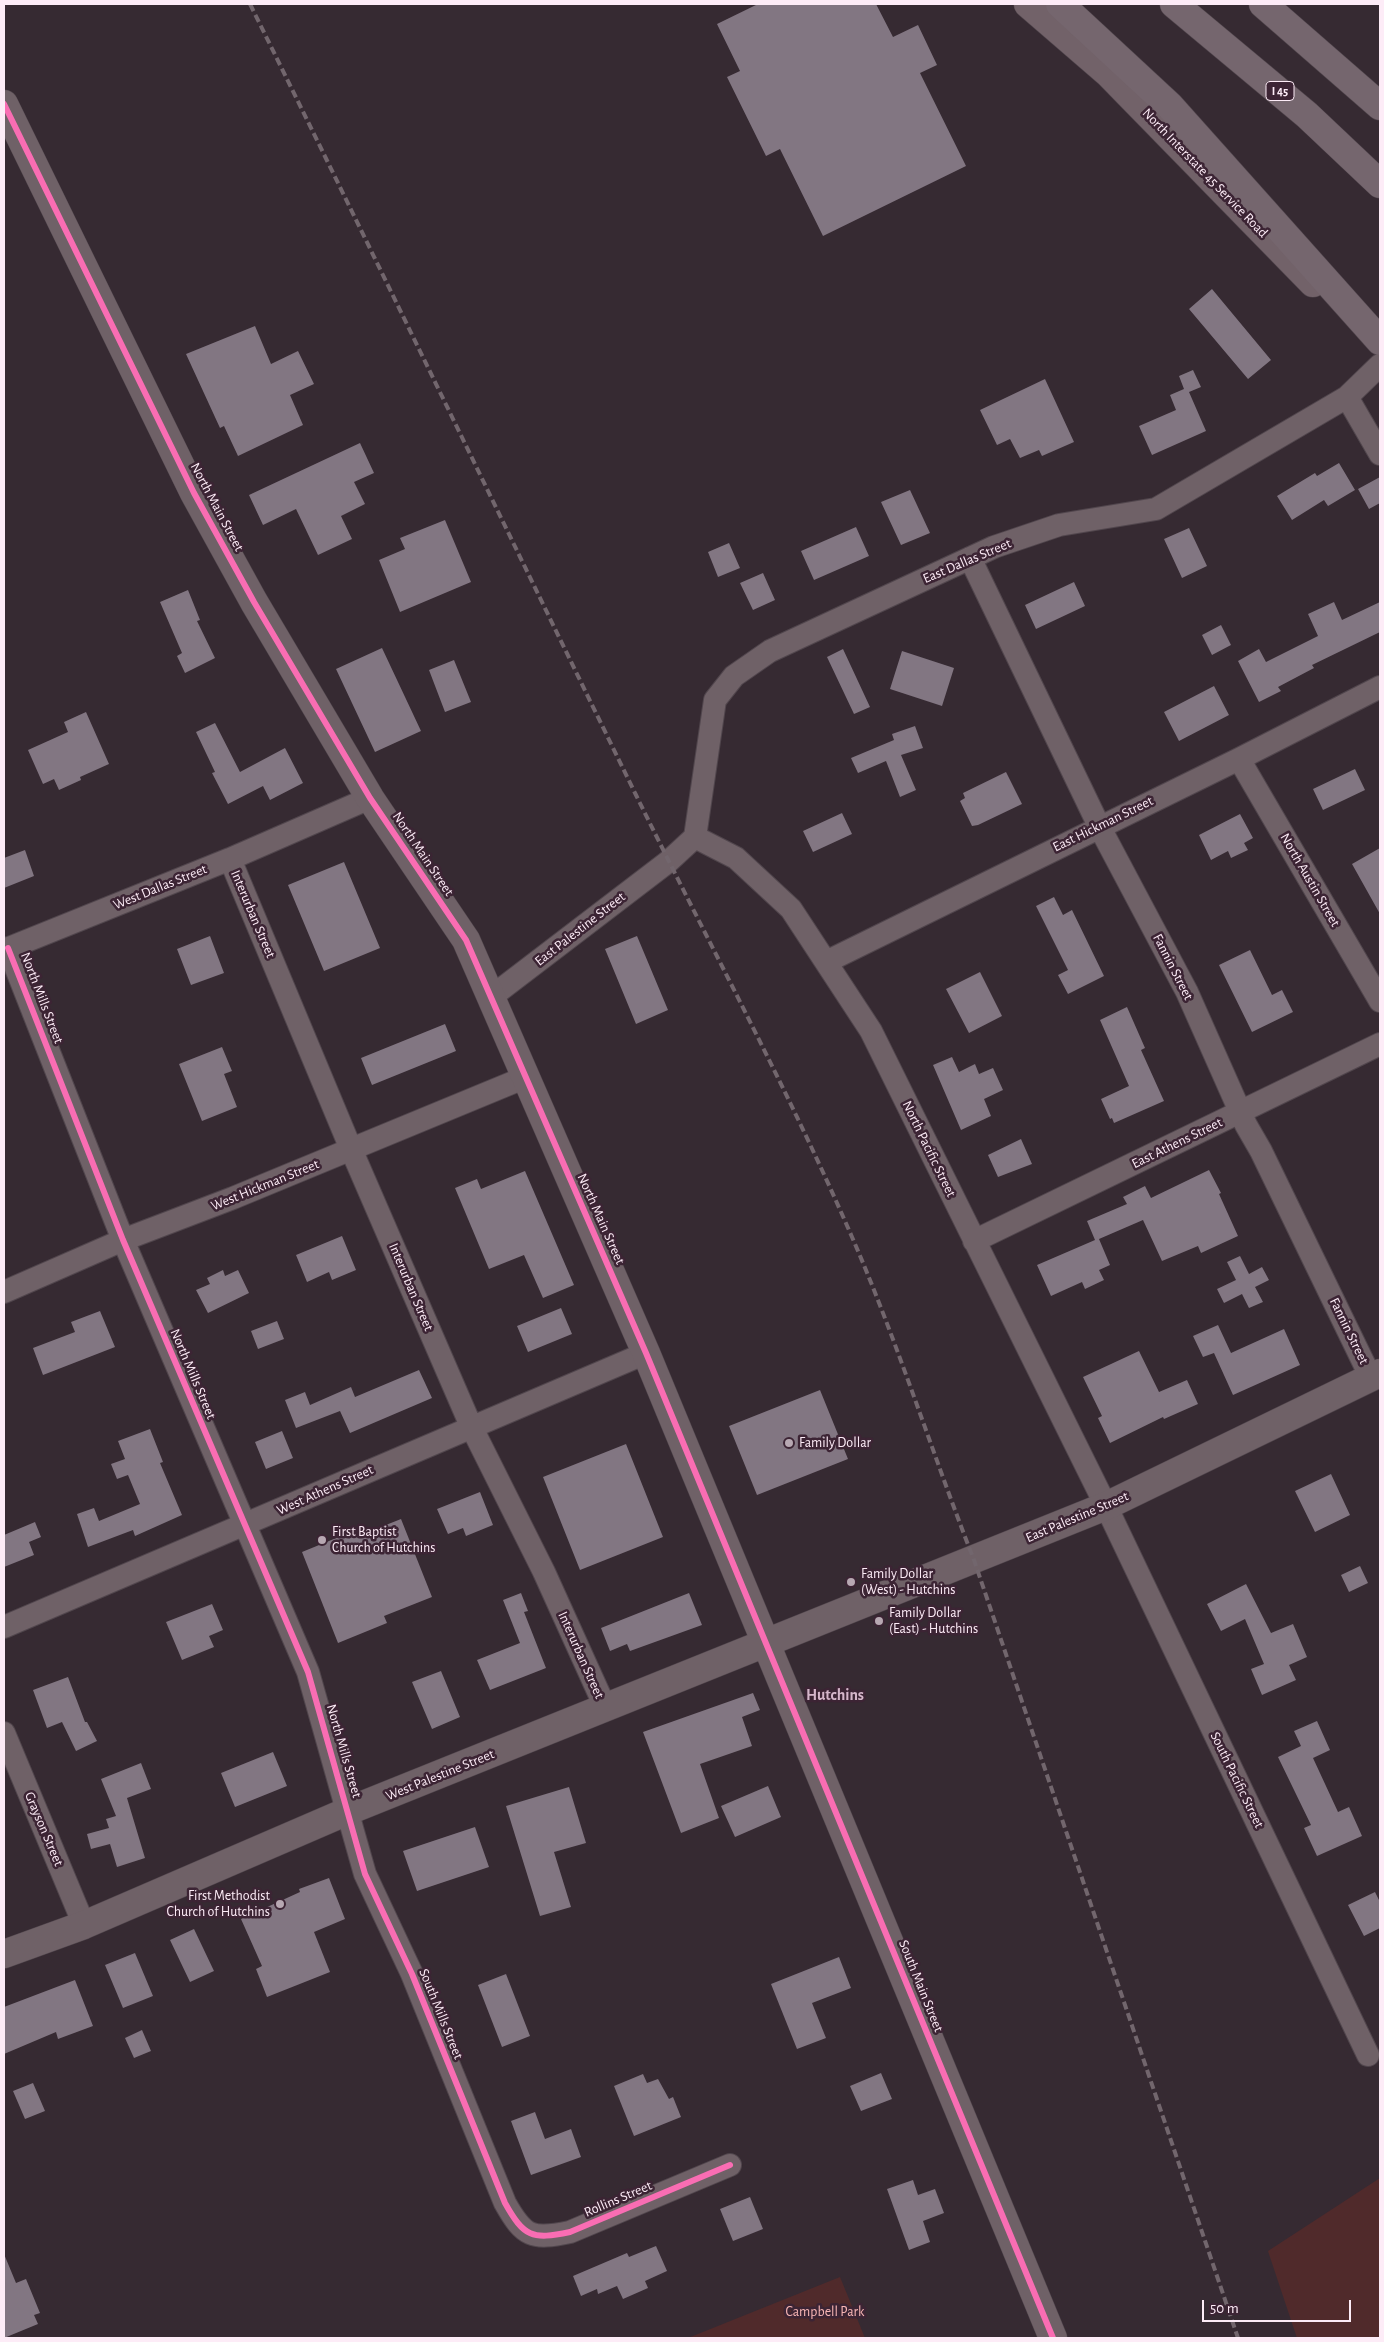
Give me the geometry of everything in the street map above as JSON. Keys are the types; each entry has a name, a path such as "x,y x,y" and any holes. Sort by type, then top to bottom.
{"highway":[{"path":"1060,4 1170,106 1337,290 1380,342"},
{"name":"I 45","path":"1174,4 1307,114 1380,184"},
{"path":"1263,4 1380,106"}],"main road":[{"name":"North Interstate 45 Service Road","path":"1028,4 1109,74 1302,274 1380,342"}],"street":[{"name":"North Main Street","path":"4,104 194,493 254,602 370,798 466,940 646,1353 767,1644"},
{"name":"East Dallas Street","path":"695,837 715,700 734,676 770,651 970,558 1059,525 1156,509 1347,397 1380,365"},
{"path":"1347,397 1380,454"},
{"name":"Fannin Street","path":"970,558 1099,826 1187,992 1240,1112 1376,1376"},
{"name":"East Hickman Street","path":"826,962 1099,826 1239,759 1380,687"},
{"name":"North Austin Street","path":"1239,759 1380,1000"},
{"name":"West Dallas Street","path":"6,949 230,859 370,798"},
{"name":"East Palestine Street","path":"491,997 668,861 695,837"},
{"name":"North Pacific Street","path":"695,837 736,858 791,909 870,1031 1106,1506"},
{"name":"Interurban Street","path":"230,859 351,1149 471,1426 544,1572 606,1709"},
{"name":"North Mills Street","path":"6,949 123,1240 308,1672 348,1812"},
{"name":"East Athens Street","path":"974,1241 1380,1044"},
{"name":"West Hickman Street","path":"4,1292 123,1240 243,1195 526,1077"},
{"name":"West Athens Street","path":"4,1627 471,1426 646,1353"},
{"name":"East Palestine Street","path":"767,1644 1106,1506 1376,1376"},
{"name":"South Pacific Street","path":"1106,1506 1368,2054"},
{"name":"West Palestine Street","path":"4,1954 84,1924 348,1812 767,1644"},
{"name":"South Main Street","path":"767,1644 1053,2338"},
{"name":"Grayson Street","path":"4,1734 84,1924"},
{"name":"South Mills Street","path":"348,1812 365,1874 412,1974 505,2203 517,2224"},
{"name":"Rollins Street","path":"517,2224 528,2234 546,2237 570,2232 730,2165"}],"green space":[{"path":"1380,2178 1380,2338 1297,2338 1268,2251"},
{"name":"Campbell Park","path":"840,2277 865,2338 688,2338"}],"building":[{"path":"758,4 876,4 893,37 918,25 937,65 920,73 966,166 823,236 780,149 766,156 727,77 740,71 717,24"},
{"path":"1212,289 1271,360 1248,379 1189,309"},
{"path":"255,326 271,364 298,351 314,384 290,395 303,425 238,456 224,426 220,428 186,354"},
{"path":"1193,370 1201,387 1189,392 1206,431 1152,455 1139,426 1176,410 1170,395 1184,389 1179,376"},
{"path":"1045,379 1074,442 1042,456 1039,450 1020,458 1010,439 997,445 980,410"},
{"path":"360,443 374,473 354,482 365,504 341,516 352,539 318,555 296,509 263,525 249,495"},
{"path":"1339,463 1355,490 1328,506 1324,500 1292,520 1277,496 1315,473 1317,476"},
{"path":"1380,477 1380,503 1369,509 1358,489"},
{"path":"910,490 930,533 901,545 881,502"},
{"path":"445,520 471,582 400,612 379,560 405,549 400,538"},
{"path":"856,527 869,556 814,580 801,551"},
{"path":"1189,528 1207,566 1182,578 1164,539"},
{"path":"729,543 740,568 718,577 708,552"},
{"path":"763,573 775,600 753,610 740,583"},
{"path":"1074,582 1085,606 1036,629 1025,605"},
{"path":"188,590 200,620 197,621 215,658 185,673 177,656 182,653 160,602"},
{"path":"1334,602 1342,620 1380,602 1380,632 1312,665 1314,668 1278,687 1281,691 1259,702 1238,661 1259,649 1266,662 1318,636 1308,614"},
{"path":"1221,625 1231,645 1212,655 1202,635"},
{"path":"382,648 421,731 375,752 336,669"},
{"path":"843,649 870,707 854,714 827,657"},
{"path":"902,651 954,668 942,706 890,689"},
{"path":"454,660 471,702 445,712 429,670"},
{"path":"1214,686 1229,715 1179,741 1164,712"},
{"path":"86,712 109,764 80,777 81,780 59,790 54,779 43,784 28,750 68,732 64,722"},
{"path":"215,723 240,772 285,748 303,783 270,800 263,786 228,804 212,773 215,772 196,732"},
{"path":"915,726 923,748 901,755 916,790 900,797 886,761 858,773 851,758 894,740 892,734"},
{"path":"1355,769 1365,790 1323,810 1313,789"},
{"path":"1006,772 1022,804 978,825 972,826 960,801 965,798 963,793"},
{"path":"842,813 852,834 813,852 803,831"},
{"path":"1240,814 1253,838 1244,843 1248,850 1231,858 1228,851 1211,860 1199,835"},
{"path":"1380,848 1380,914 1352,864"},
{"path":"25,850 34,876 4,888 4,858"},
{"path":"344,862 380,948 324,971 288,885"},
{"path":"1054,897 1063,915 1072,910 1104,976 1068,994 1058,975 1068,970 1036,906"},
{"path":"210,936 224,973 191,985 177,949"},
{"path":"637,936 668,1010 636,1024 605,949"},
{"path":"1250,950 1272,995 1282,990 1293,1012 1252,1032 1219,965"},
{"path":"980,972 1002,1016 969,1033 946,989"},
{"path":"1127,1007 1145,1048 1141,1050 1164,1101 1114,1123 1112,1118 1110,1119 1101,1099 1129,1086 1100,1020"},
{"path":"445,1024 456,1051 372,1085 361,1058"},
{"path":"222,1047 232,1071 224,1074 237,1107 202,1121 179,1064"},
{"path":"952,1057 959,1072 975,1064 979,1074 993,1068 1003,1090 984,1099 991,1116 961,1130 933,1065"},
{"path":"1021,1139 1032,1164 998,1177 988,1155"},
{"path":"1209,1170 1221,1193 1219,1194 1238,1236 1201,1253 1198,1246 1162,1261 1143,1220 1099,1239 1110,1265 1099,1270 1104,1280 1085,1289 1082,1282 1051,1296 1037,1265 1095,1240 1087,1221 1127,1204 1123,1197 1145,1186 1151,1198"},
{"path":"525,1171 574,1285 543,1298 524,1255 489,1269 455,1188 477,1179 481,1189"},
{"path":"342,1236 356,1270 332,1280 329,1272 307,1282 296,1255"},
{"path":"1240,1256 1249,1274 1262,1267 1269,1280 1255,1287 1263,1302 1249,1308 1242,1294 1224,1303 1217,1289 1236,1280 1227,1262"},
{"path":"223,1270 225,1276 238,1270 249,1293 208,1313 196,1290 210,1284 207,1278"},
{"path":"561,1308 572,1334 528,1352 517,1326"},
{"path":"100,1311 115,1347 43,1375 33,1348 75,1332 71,1322"},
{"path":"277,1321 284,1339 258,1349 251,1331"},
{"path":"1218,1325 1231,1353 1284,1329 1300,1365 1233,1395 1214,1353 1203,1357 1193,1336"},
{"path":"1139,1351 1159,1392 1187,1380 1198,1404 1164,1419 1163,1417 1110,1443 1098,1418 1102,1416 1083,1377"},
{"path":"419,1370 432,1398 350,1433 340,1411 296,1428 285,1400 305,1392 310,1405 351,1387 355,1397"},
{"name":"Family Dollar","path":"820,1390 848,1459 757,1495 729,1426"},
{"path":"150,1429 163,1462 160,1463 182,1515 135,1536 133,1530 88,1547 77,1514 94,1508 99,1521 140,1504 128,1475 117,1479 111,1464 125,1459 118,1441"},
{"path":"282,1431 293,1458 266,1469 255,1442"},
{"path":"626,1444 663,1537 580,1570 543,1477"},
{"path":"1331,1474 1350,1515 1315,1532 1295,1491"},
{"path":"480,1492 493,1525 466,1536 463,1528 448,1534 437,1509"},
{"path":"401,1519 432,1597 384,1616 387,1623 338,1643 302,1552 351,1532 353,1538"},
{"path":"35,1522 41,1537 29,1542 34,1555 4,1567 4,1535"},
{"path":"1360,1566 1368,1583 1349,1592 1341,1575"},
{"path":"1246,1584 1271,1633 1293,1624 1307,1657 1289,1665 1296,1680 1262,1695 1251,1669 1264,1664 1245,1619 1221,1631 1207,1604"},
{"path":"521,1593 528,1611 524,1612 546,1668 490,1690 477,1660 520,1643 503,1600"},
{"path":"689,1593 702,1625 630,1651 627,1644 610,1651 601,1628"},
{"path":"212,1604 223,1630 209,1636 214,1647 182,1660 166,1622"},
{"path":"441,1671 460,1717 432,1729 412,1682"},
{"path":"68,1677 85,1722 87,1722 97,1741 76,1751 62,1722 47,1728 33,1690"},
{"path":"753,1693 760,1710 742,1717 752,1746 700,1764 719,1818 681,1833 643,1732"},
{"path":"1317,1721 1330,1750 1313,1758 1338,1812 1349,1807 1362,1836 1317,1856 1304,1828 1311,1825 1278,1757 1301,1746 1294,1731"},
{"path":"273,1752 287,1786 235,1807 221,1773"},
{"path":"141,1763 151,1789 127,1798 145,1858 117,1867 110,1844 91,1849 87,1834 109,1828 106,1819 116,1816 101,1779"},
{"path":"768,1786 781,1817 735,1837 721,1806"},
{"path":"569,1787 586,1843 554,1852 571,1907 540,1916 506,1806"},
{"path":"475,1827 489,1867 417,1891 403,1851"},
{"path":"329,1878 345,1919 314,1932 330,1972 267,1997 256,1969 262,1966 241,1919 300,1892 299,1889"},
{"path":"1375,1892 1380,1902 1380,1928 1364,1936 1348,1905"},
{"path":"194,1929 214,1971 190,1982 170,1940"},
{"path":"135,1953 153,1996 123,2008 105,1965"},
{"path":"839,1957 851,1988 812,2003 826,2038 797,2049 771,1984"},
{"path":"506,1974 530,2036 502,2047 478,1985"},
{"path":"75,1980 93,2026 58,2039 56,2032 4,2054 4,2007"},
{"path":"142,2030 151,2051 134,2058 125,2038"},
{"path":"881,2073 892,2099 861,2111 850,2086"},
{"path":"643,2074 647,2083 658,2079 669,2099 673,2097 681,2117 634,2136 614,2086"},
{"path":"33,2083 45,2111 25,2119 13,2091"},
{"path":"535,2112 545,2139 571,2129 581,2157 531,2175 511,2121"},
{"path":"913,2180 918,2195 935,2189 944,2213 923,2221 930,2242 909,2250 887,2189"},
{"path":"750,2197 763,2229 733,2241 720,2209"},
{"path":"656,2246 667,2271 645,2281 648,2288 623,2299 617,2286 598,2294 597,2289 581,2296 573,2276 627,2253 629,2257"},
{"path":"4,2254 16,2283 26,2279 40,2313 34,2315 38,2324 4,2338"}],"railway":[{"path":"250,4 636,795 801,1125 869,1277 974,1560 1238,2338"}],"cycle path":[{"path":"4,104 194,493 254,602 370,798 466,940 646,1353 1053,2338"},
{"path":"8,948 123,1240 308,1672 365,1874 412,1974 505,2203 518,2223 530,2233 546,2236 570,2232 730,2165"}],"place":[{"name":"Family Dollar","path":"789,1443"},
{"name":"First Baptist Church of Hutchins","path":"322,1540"},
{"name":"Family Dollar (West) - Hutchins","path":"851,1582"},
{"name":"Family Dollar (East) - Hutchins","path":"879,1621"},
{"name":"First Methodist Church of Hutchins","path":"280,1904"}],"district":[{"name":"Hutchins","path":"835,1695"}]}
